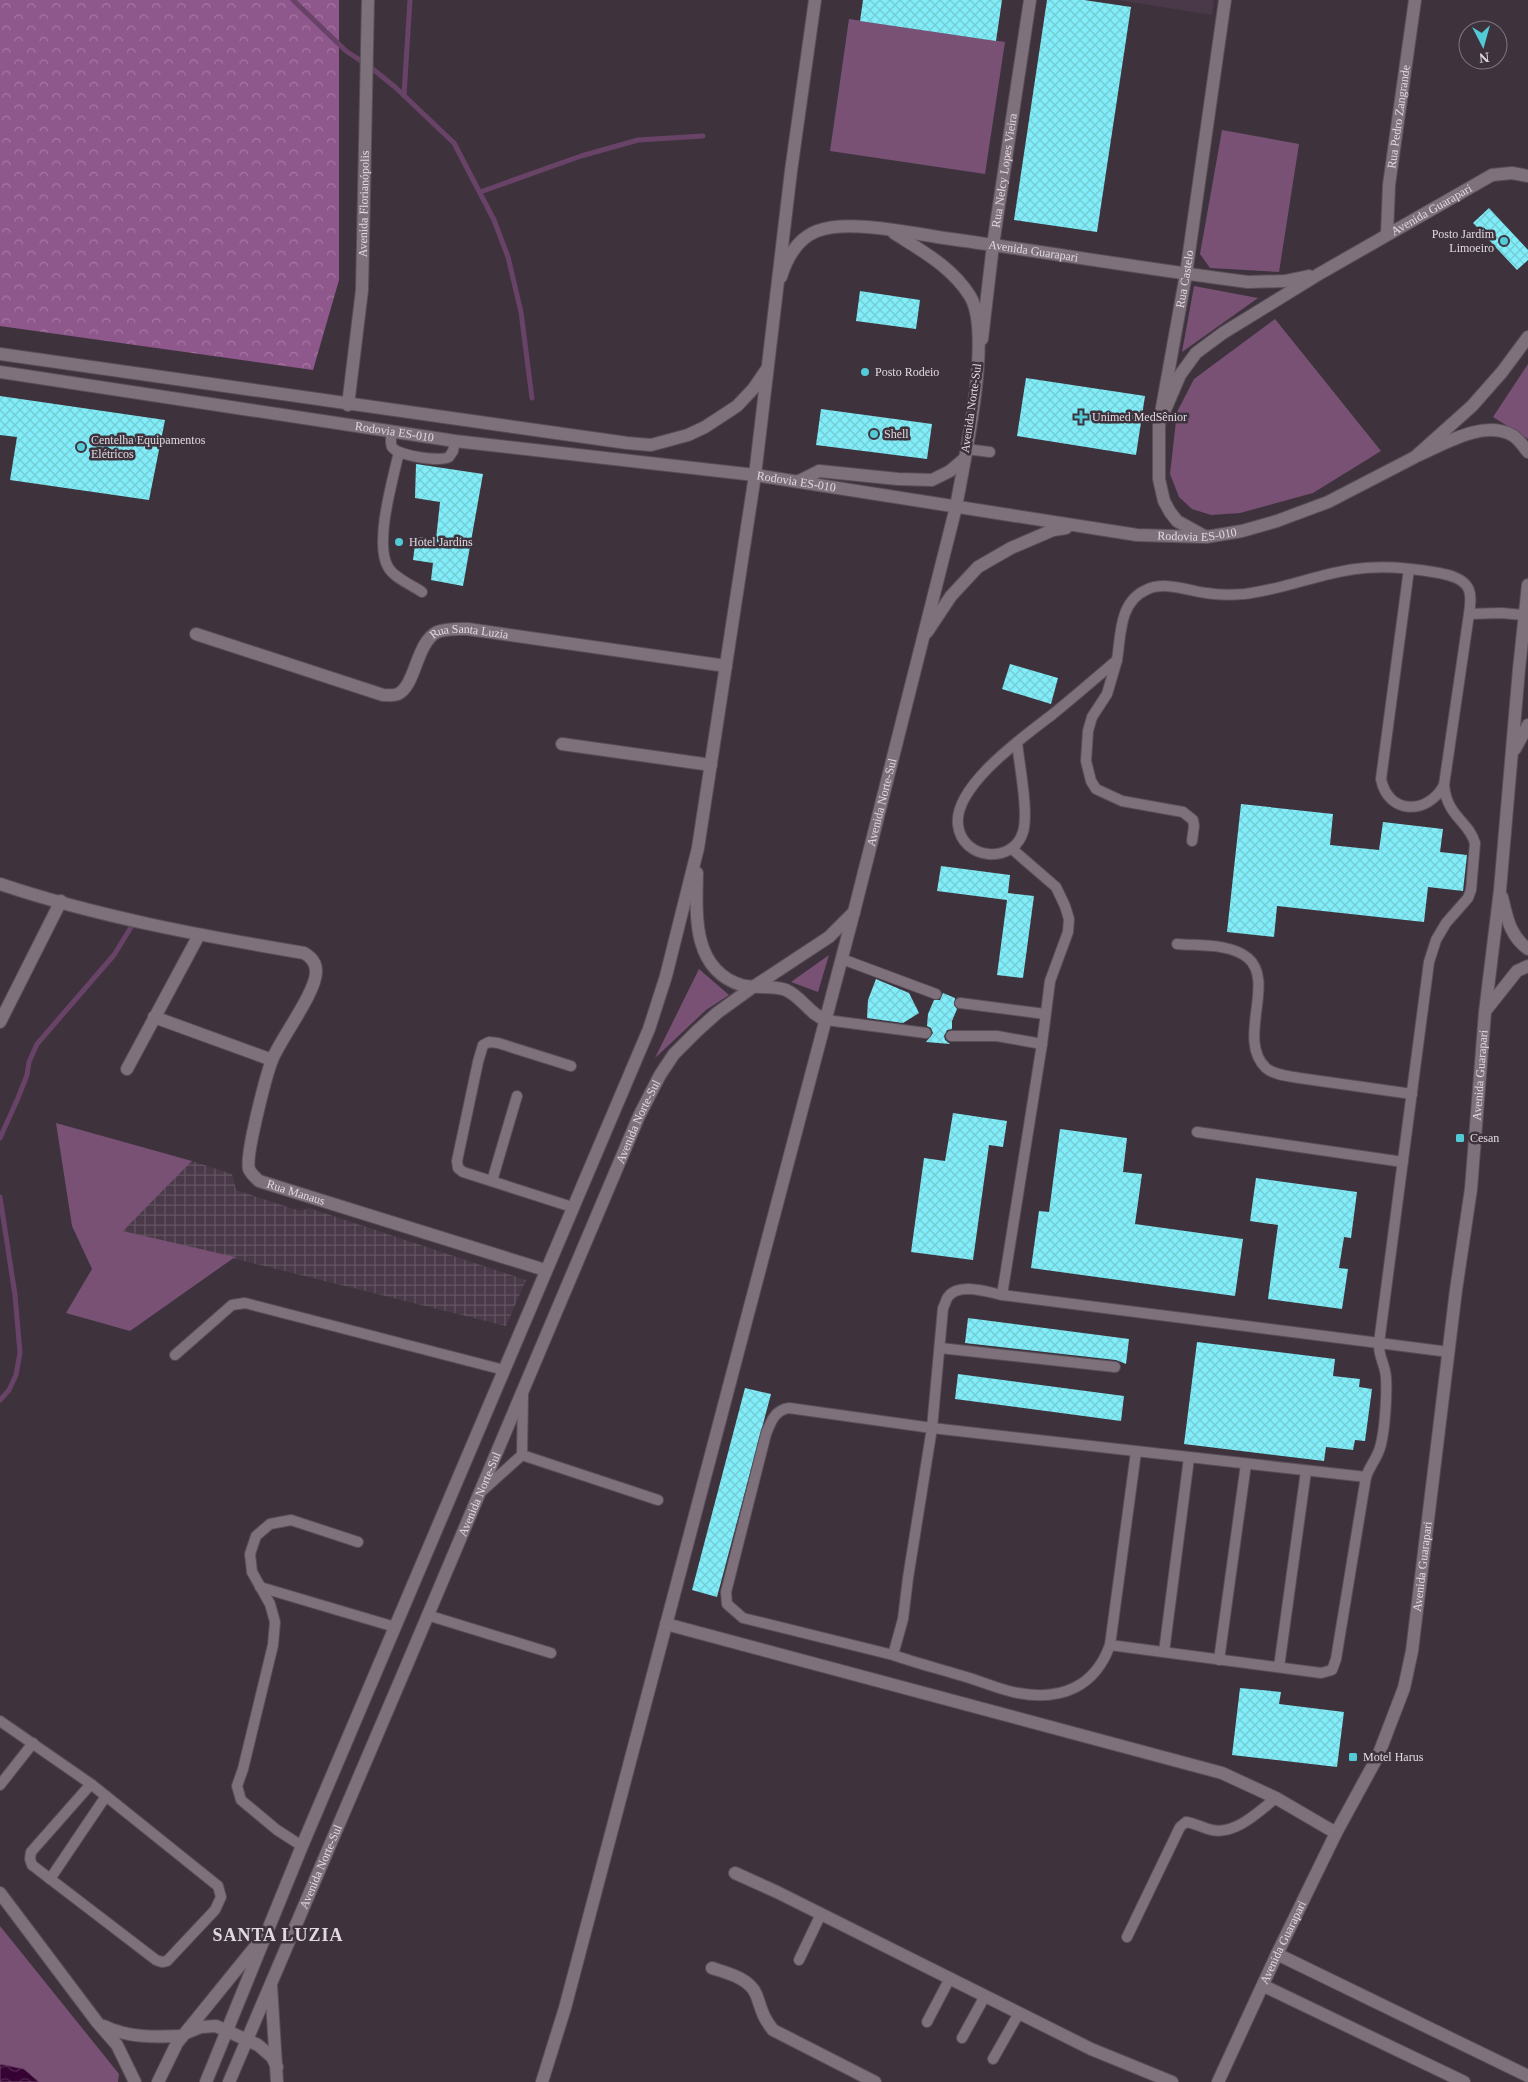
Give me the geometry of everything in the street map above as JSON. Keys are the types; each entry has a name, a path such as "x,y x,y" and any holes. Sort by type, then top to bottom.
{"street":[{"name":"Avenida Florianópolis","path":"348,405 362,290 368,0"},
{"path":"778,287 790,180 815,0"},
{"name":"Rua Nelcy Lopes Vieira","path":"978,371 992,245 1030,0"},
{"name":"Rua Castelo","path":"1206,537 1178,521 1164,501 1159,479 1159,424 1186,274 1225,0"},
{"name":"Rua Pedro Zangrande","path":"1387,234 1389,185 1415,0"},
{"name":"Avenida Guarapari","path":"1159,424 1180,375 1196,353 1223,333 1387,234 1492,175 1512,173 1528,176"},
{"name":"Avenida Guarapari","path":"778,287 785,263 792,251 809,235 819,230 848,227 890,230 1248,282 1285,281 1319,274"},
{"name":"Avenida Norte-Sul","path":"230,2082 271,1981 523,1394 639,1116 660,1075 674,1054 717,1013 829,937 854,912 956,507 978,371 979,326 970,296 945,266 890,230"},
{"name":"Avenida Norte-Sul","path":"206,2082 302,1846 648,1029 666,976 698,848 755,475 778,287"},
{"name":"Rodovia ES-010","path":"0,372 455,441 755,475 1136,535 1206,537 1242,531 1277,521 1328,502 1414,457 1472,406 1502,372 1528,337"},
{"name":"Rodovia ES-010","path":"0,354 348,405 627,444 651,445 688,435 729,412 754,388 768,367"},
{"path":"1414,457 1480,431 1514,435 1528,452"},
{"path":"799,482 819,470 898,479 932,480 950,471 965,454"},
{"path":"922,641 951,596 978,567 1011,548 1053,530 1078,526"},
{"name":"Avenida Guarapari","path":"1218,2082 1336,1832 1378,1756 1404,1688 1412,1650 1470,1189 1485,1012 1500,890 1528,585"},
{"name":"Rua Santa Luzia","path":"196,634 383,694 393,695 398,694 405,688 428,640 436,633 446,629 468,628 726,666"},
{"path":"1512,755 1528,725"},
{"path":"562,744 711,765"},
{"path":"698,848 697,911 704,952 710,964 717,972 741,985 785,990 801,1000 819,1018 826,1020"},
{"path":"0,884 61,902 199,936 127,1069"},
{"path":"1500,890 1514,936 1528,950"},
{"path":"0,1022 61,902"},
{"path":"542,2082 567,1998 854,912"},
{"name":"Rua Manaus","path":"199,936 304,953 316,965 315,981 272,1060 248,1160 249,1170 259,1180 545,1270"},
{"path":"1485,1012 1516,971 1528,966"},
{"path":"154,1017 272,1060"},
{"path":"666,1624 1222,1773 1276,1798 1336,1832"},
{"path":"735,1873 1091,2049 1172,2082"},
{"path":"0,1893 117,2045 135,2082"},
{"path":"158,2082 182,2036 267,1932"},
{"path":"1277,1954 1528,2076"},
{"path":"712,1968 740,1978 752,1988 763,2018 773,2030 875,2082"},
{"path":"271,1981 276,2082"},
{"path":"1264,1986 1464,2082"},
{"path":"98,2022 117,2032 131,2035 182,2036 201,2027 216,2026 248,2039 272,2057 276,2067"}],"lane":[{"path":"392,432 391,446 399,452 442,460 451,454 455,441"},
{"path":"399,452 384,527 383,551 388,567 394,574 422,592"},
{"path":"965,454 990,452"},
{"path":"1192,840 1193,820 1183,812 1122,801 1096,789 1091,781 1086,761 1088,731 1092,717 1107,694 1117,660 1126,607 1131,600 1146,590 1162,586 1207,593 1242,594 1288,586 1355,569 1372,568 1409,569 1444,574 1458,578 1466,583 1469,589 1469,614 1444,785 1439,795 1430,803 1420,807 1398,804 1389,797 1381,779 1409,569"},
{"path":"1469,614 1501,613 1524,615"},
{"path":"1017,742 1025,823 1020,841 1012,849 1002,854 980,853 970,848 958,829 962,803 974,785 1000,756 1017,742 1117,660"},
{"path":"1110,1645 1321,1673 1332,1670 1335,1666 1366,1477 1383,1438 1386,1376 1378,1352 1432,953 1436,940 1446,923 1468,898 1472,890 1475,843 1473,836 1448,805 1444,785"},
{"path":"1002,1295 1042,1044 1050,981 1068,932 1069,919 1056,887 1012,849"},
{"path":"1177,944 1221,948 1247,958 1255,968 1258,993 1254,1038 1256,1051 1266,1068 1283,1075 1299,1078 1412,1094"},
{"path":"842,959 936,994"},
{"path":"960,1003 1045,1014"},
{"path":"826,1020 926,1033"},
{"path":"951,1036 997,1036 1042,1044"},
{"path":"571,1066 498,1044 489,1042 483,1045 457,1161 458,1168 463,1172 572,1207"},
{"path":"492,1181 517,1096"},
{"path":"1196,1132 1403,1162"},
{"path":"893,1654 903,1619 932,1428 943,1308 948,1297 955,1290 966,1289 1449,1352"},
{"path":"175,1355 232,1305 245,1303 504,1370"},
{"path":"940,1348 1115,1368"},
{"path":"480,1492 522,1455 523,1394"},
{"path":"1136,1452 1110,1645 1106,1658 1087,1682 1071,1690 1047,1694 1018,1693 917,1664 893,1654 743,1618 727,1604 726,1592 766,1434 774,1417 780,1410 789,1408 932,1428 1366,1477"},
{"path":"522,1455 658,1500"},
{"path":"1164,1652 1189,1458"},
{"path":"1219,1660 1246,1464"},
{"path":"1279,1667 1306,1470"},
{"path":"302,1846 277,1830 241,1800 237,1786 243,1769 273,1645 275,1622 270,1604 252,1572 250,1554 256,1536 270,1524 291,1520 358,1542"},
{"path":"260,1587 395,1627"},
{"path":"427,1615 551,1653"},
{"path":"0,1721 91,1784 218,1886 221,1897 215,1910 168,1961 156,1960 32,1865 30,1859 31,1852 91,1784"},
{"path":"0,1785 33,1743"},
{"path":"50,1879 106,1796"},
{"path":"1127,1937 1180,1827 1186,1822 1192,1822 1213,1830 1230,1829 1276,1798"},
{"path":"799,1960 821,1914"},
{"path":"927,2022 950,1978"},
{"path":"962,2038 985,1996"},
{"path":"993,2059 1019,2013"}],"shaded area":[{"path":"1118,0 1214,0 1212,15"},
{"path":"849,19 1005,42 985,174 830,151"},
{"path":"1222,130 1299,144 1279,272 1210,268 1200,254"},
{"path":"1194,286 1258,298 1182,352"},
{"path":"1275,319 1381,451 1313,493 1240,513 1211,515 1192,509 1179,497 1170,474 1177,412 1194,379"},
{"path":"1528,364 1528,439 1493,417"},
{"path":"829,955 818,992 791,982"},
{"path":"699,969 729,995 706,1010 655,1058"},
{"path":"56,1123 192,1161 123,1231 235,1257 130,1331 66,1313 92,1269 72,1226"},
{"path":"192,1161 232,1174 236,1190 300,1211 309,1208 526,1280 506,1326 123,1231"},
{"path":"0,1926 119,2074 118,2082 39,2082 24,2069 0,2064"}],"green space":[{"path":"0,0 339,0 339,280 313,370 0,326"}],"water":[{"path":"0,2064 24,2069 39,2082 0,2082"}],"building":[{"path":"863,0 1002,0 996,41 860,21"},
{"path":"1047,0 1084,0 1131,7 1097,232 1014,220"},
{"path":"1489,208 1528,250 1528,260 1517,270 1473,223"},
{"path":"860,291 920,300 916,329 856,321"},
{"path":"1026,378 1145,396 1136,455 1017,436"},
{"path":"0,396 165,420 149,500 10,480 17,437 0,435"},
{"name":"Shell","path":"821,409 932,424 927,459 816,445"},
{"path":"416,464 483,474 463,586 431,580 433,563 413,560 416,537 436,539 440,502 415,498"},
{"path":"1010,664 1058,678 1051,704 1002,689"},
{"path":"1241,804 1333,814 1330,845 1379,850 1383,822 1443,829 1440,852 1467,855 1463,891 1428,887 1424,922 1277,906 1274,937 1227,932"},
{"path":"941,866 1010,875 1008,893 1034,896 1023,978 997,975 1007,900 937,891"},
{"path":"876,979 909,993 919,1013 903,1023 867,1018 868,1000"},
{"path":"943,993 955,998 954,1005 957,1009 952,1021 952,1029 947,1030 944,1036 945,1040 950,1044 926,1042 933,1033 931,1028 927,1026 928,1014 934,1000 940,1000"},
{"path":"953,1113 1007,1121 1003,1147 989,1145 973,1260 911,1252 924,1158 945,1161"},
{"path":"1060,1129 1127,1138 1123,1172 1142,1174 1135,1224 1243,1239 1235,1296 1031,1268 1039,1211 1049,1212"},
{"path":"1256,1178 1357,1192 1351,1238 1344,1237 1339,1268 1348,1269 1342,1309 1268,1299 1278,1225 1250,1221"},
{"path":"968,1318 1129,1339 1126,1364 1116,1360 965,1343"},
{"path":"1197,1342 1335,1359 1333,1376 1360,1379 1359,1387 1372,1389 1365,1441 1355,1440 1353,1450 1326,1447 1324,1461 1184,1444"},
{"path":"958,1374 1124,1396 1121,1421 955,1399"},
{"path":"745,1388 771,1394 717,1597 692,1590"},
{"path":"1240,1688 1281,1692 1279,1704 1344,1712 1337,1767 1232,1755"}],"waterway":[{"path":"293,0 346,51 369,66 395,87 454,143 494,220 508,257 521,312 532,398"},
{"path":"404,95 410,0"},
{"path":"480,192 581,156 638,140 703,136"},
{"path":"0,1138 18,1098 27,1075 29,1062 37,1044 114,955 133,924"},
{"path":"0,1197 15,1295 20,1353 16,1375 9,1390 0,1400"}],"place":[{"name":"Posto Jardim Limoeiro","path":"1504,241"},
{"name":"Posto Rodeio","path":"865,372"},
{"name":"Unimed MedSênior","path":"1081,417"},
{"name":"Shell","path":"874,434"},
{"name":"Centelha Equipamentos Elétricos","path":"81,447"},
{"name":"Hotel Jardins","path":"399,542"},
{"name":"Cesan","path":"1460,1138"},
{"name":"Motel Harus","path":"1353,1757"}],"district":[{"name":"SANTA LUZIA","path":"278,1935"}]}
